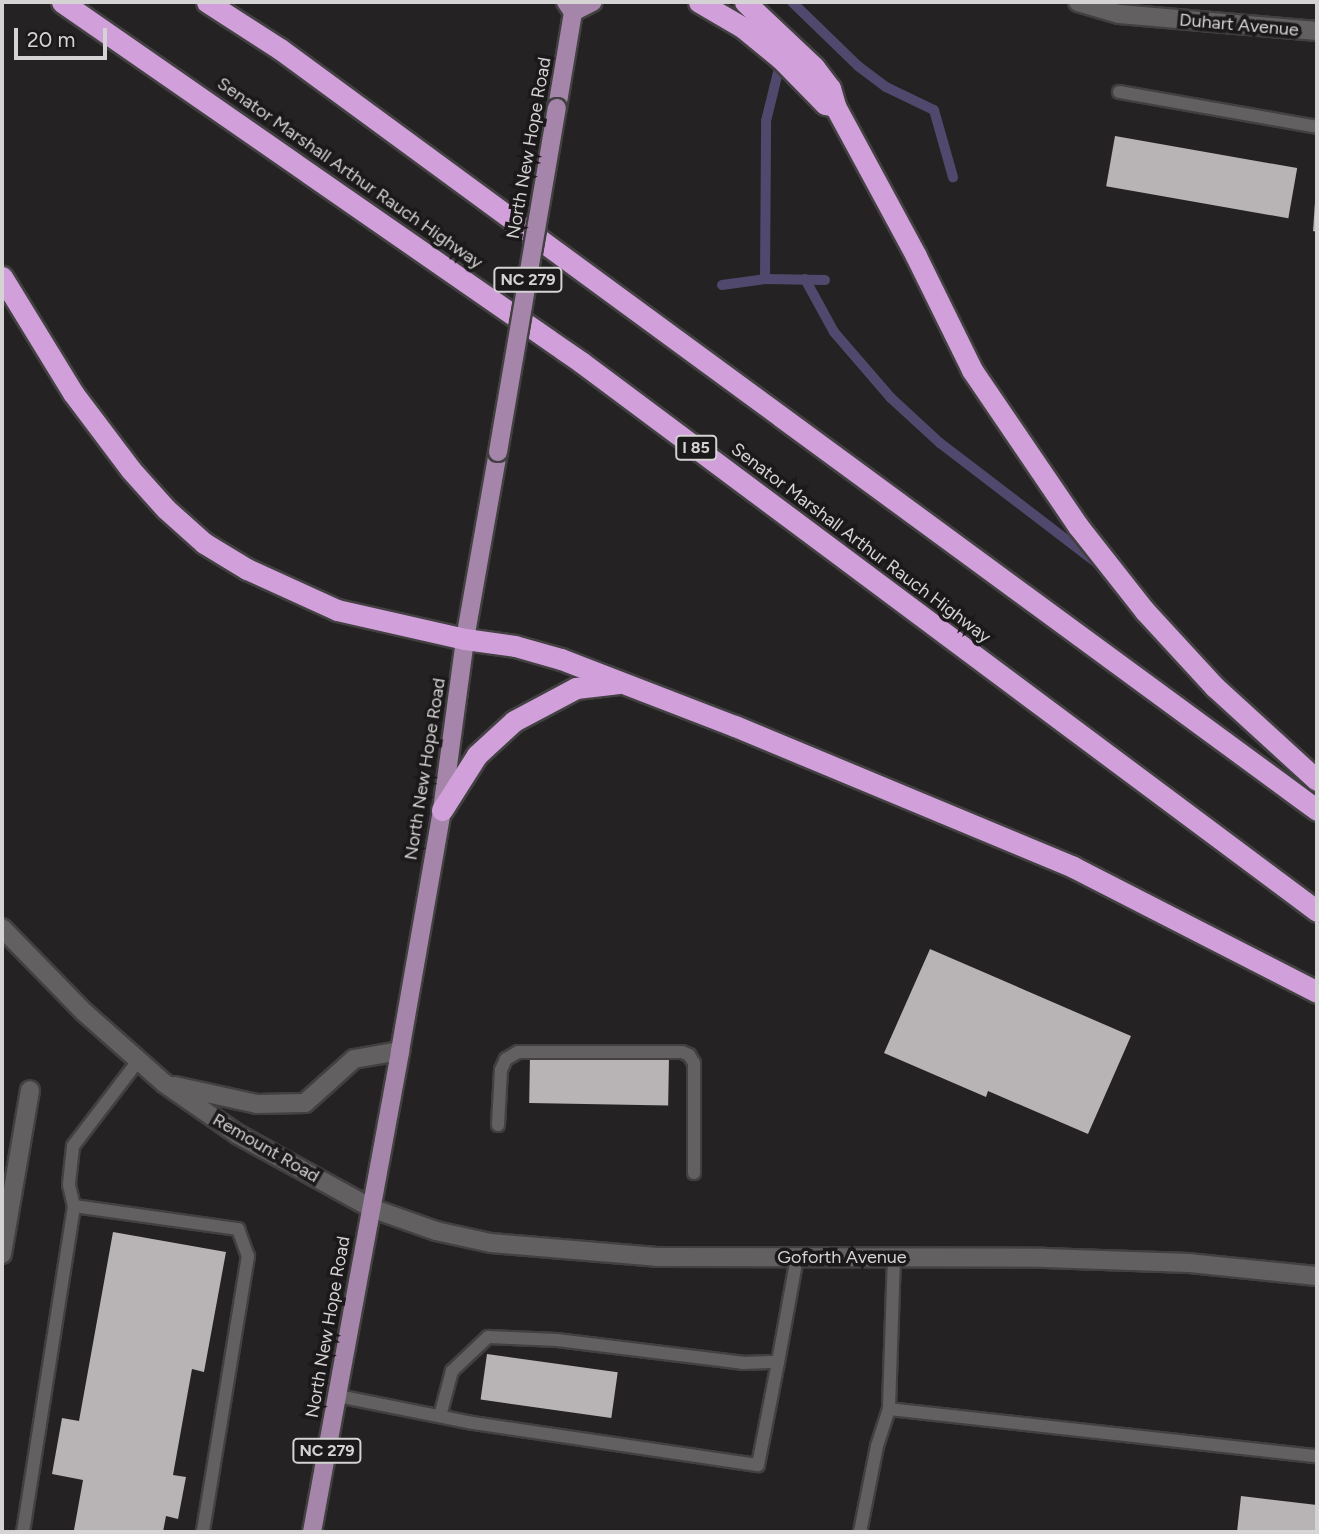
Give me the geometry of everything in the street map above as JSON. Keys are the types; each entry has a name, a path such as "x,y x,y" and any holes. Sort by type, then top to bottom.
{"highway":[{"name":"Senator Marshall Arthur Rauch Highway","path":"62,2 581,362 1317,911"},
{"path":"207,2 291,57 1317,810"},
{"path":"699,2 742,27 781,59 825,104 835,106"},
{"path":"745,2 814,67 830,88 835,106 904,233 972,370 1062,504 1145,611 1180,649 1216,687 1317,780"},
{"path":"2,277 73,393 100,431 166,509 204,543 247,569 337,610 465,639 515,646 621,683 939,810 1073,867 1317,992"},
{"path":"442,810 477,755 514,721 576,688 621,683"}],"main road":[{"name":"North New Hope Road","path":"312,1532 442,810 465,639 557,108 569,7 593,2"}],"street":[{"name":"Duhart Avenue","path":"1079,2 1119,13 1154,18 1317,31"},
{"name":"Remount Road","path":"2,928 84,1012 164,1083 237,1134 371,1208"},
{"name":"Remount Road","path":"164,1083 257,1104 305,1103 355,1059 400,1051"},
{"path":"2,1254 30,1090"},
{"name":"Goforth Avenue","path":"371,1208 436,1231 491,1243 656,1257 894,1256 1175,1263 1317,1276"}],"lane":[{"path":"1119,92 1317,127"},
{"path":"498,1125 501,1070 506,1059 518,1052 682,1052 689,1055 694,1063 694,1173"},
{"path":"23,1532 74,1206 69,1185 73,1146 138,1060"},
{"path":"74,1206 238,1229 248,1255 203,1532"},
{"path":"860,1532 877,1446 889,1409 894,1256"},
{"path":"338,1396 473,1423 758,1465 797,1257"},
{"path":"440,1416 452,1371 488,1337 557,1340 743,1363 778,1362"},
{"path":"889,1409 1317,1455"}],"building":[{"path":"1115,136 1297,168 1288,218 1106,186"},
{"path":"1317,202 1317,232 1313,231"},
{"path":"930,949 1131,1036 1088,1134 988,1091 986,1097 884,1053"},
{"path":"530,1056 669,1058 668,1105 529,1103"},
{"path":"113,1232 226,1252 204,1372 192,1369 173,1475 186,1477 178,1519 166,1516 163,1532 74,1530 83,1480 52,1474 62,1418 79,1421"},
{"path":"487,1354 618,1372 611,1418 481,1400"},
{"path":"1241,1496 1317,1505 1317,1532 1237,1532"}],"waterway":[{"path":"792,2 858,66 886,87 934,110 953,177"},
{"path":"765,279 766,121 781,60"},
{"path":"722,285 765,279 825,280"},
{"path":"805,279 834,332 891,398 940,443 1097,563"}]}
